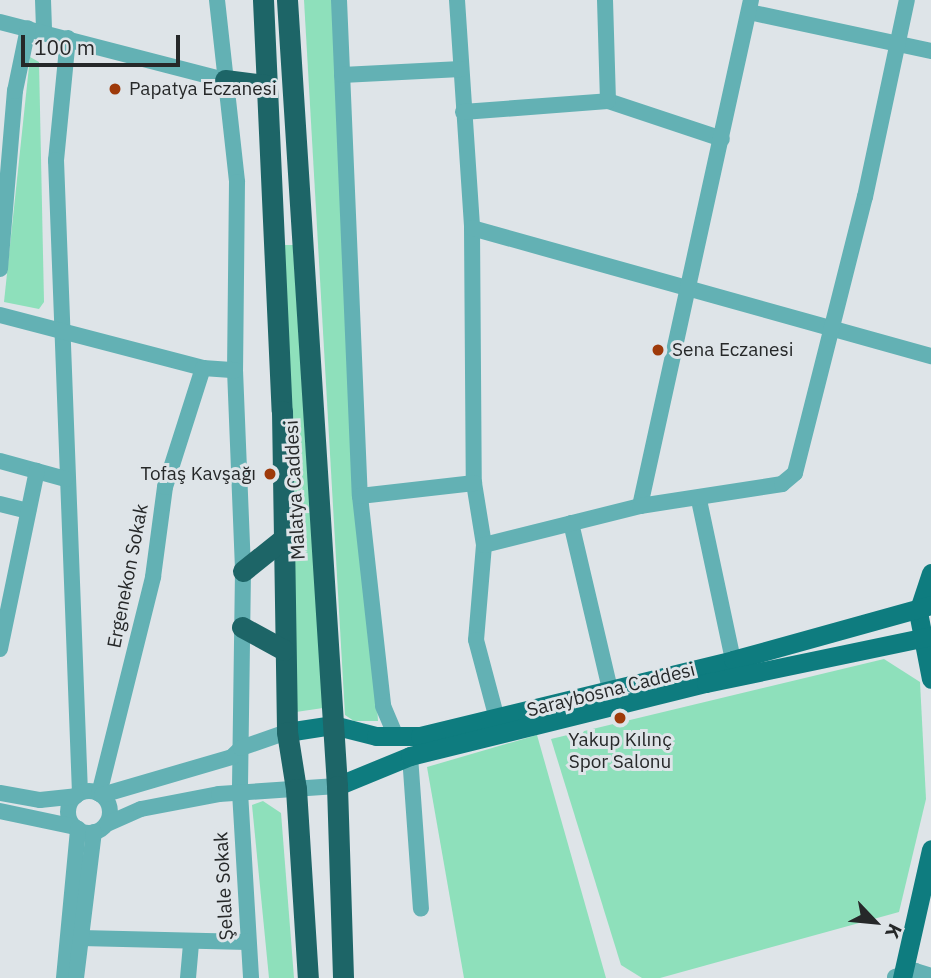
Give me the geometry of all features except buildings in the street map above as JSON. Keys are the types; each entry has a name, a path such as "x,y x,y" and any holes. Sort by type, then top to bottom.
{"highway":[{"name":"Malatya Caddesi","path":"263,0 282,411 287,732 296,789 308,978"},
{"name":"Malatya Caddesi","path":"287,0 337,786 343,978"},
{"path":"225,80 266,85"},
{"path":"243,571 283,539"},
{"path":"242,627 284,650"}],"main road":[{"path":"931,573 924,609 931,679"},
{"name":"Saraybosna Caddesi","path":"287,732 333,725 396,736 421,736 733,660 924,609"},
{"name":"Saraybosna Caddesi","path":"337,786 410,756 706,683 927,637"},
{"path":"899,976 931,849"}],"street":[{"path":"0,269 5,176 15,91 36,30 43,0"},
{"name":"Şelale Sokak","path":"217,0 237,182 235,370 243,571 240,792 251,978"},
{"path":"339,0 360,496 383,706 396,736"},
{"path":"457,0 472,228 474,484 484,545 476,640 497,719"},
{"path":"605,0 608,102"},
{"path":"484,545 640,506 699,500 782,484 795,473 899,43 907,0"},
{"path":"640,506 750,6 931,51"},
{"path":"0,22 225,80"},
{"path":"68,38 56,160 78,795 69,811 88,828"},
{"path":"342,75 461,69"},
{"path":"463,113 608,102 722,139"},
{"path":"472,228 687,285 931,356"},
{"path":"0,315 203,368 235,370"},
{"name":"Ergenekon Sokak","path":"101,794 153,577 165,487 203,368"},
{"path":"0,461 66,479"},
{"path":"1,641 37,471"},
{"path":"360,496 474,484"},
{"path":"699,500 733,660"},
{"path":"0,504 29,511"},
{"path":"571,523 610,689"},
{"path":"0,793 40,800 101,794 232,757 241,748 287,732"},
{"path":"410,756 421,909"},
{"path":"0,811 88,828 141,809 240,792 337,786"},
{"path":"64,978 88,828 110,812 101,794"},
{"path":"76,978 88,828"},
{"path":"81,938 248,942"},
{"path":"188,978 191,942"},
{"path":"899,976 928,972 931,976"}],"green space":[{"path":"304,0 332,0 378,721 354,721 345,715"},
{"path":"30,57 39,62 44,302 39,309 4,302"},
{"path":"283,245 293,245 323,708 296,712"},
{"path":"884,659 920,682 926,799 899,912 660,978 642,978 621,965 551,739"},
{"path":"537,735 606,978 464,978 427,767"},
{"path":"263,801 281,813 294,978 269,978 252,805"}],"place":[{"name":"Papatya Eczanesi","path":"115,89"},
{"name":"Sena Eczanesi","path":"658,350"},
{"name":"Tofaş Kavşağı","path":"270,474"},
{"name":"Yakup Kılınç Spor Salonu","path":"620,718"}]}
